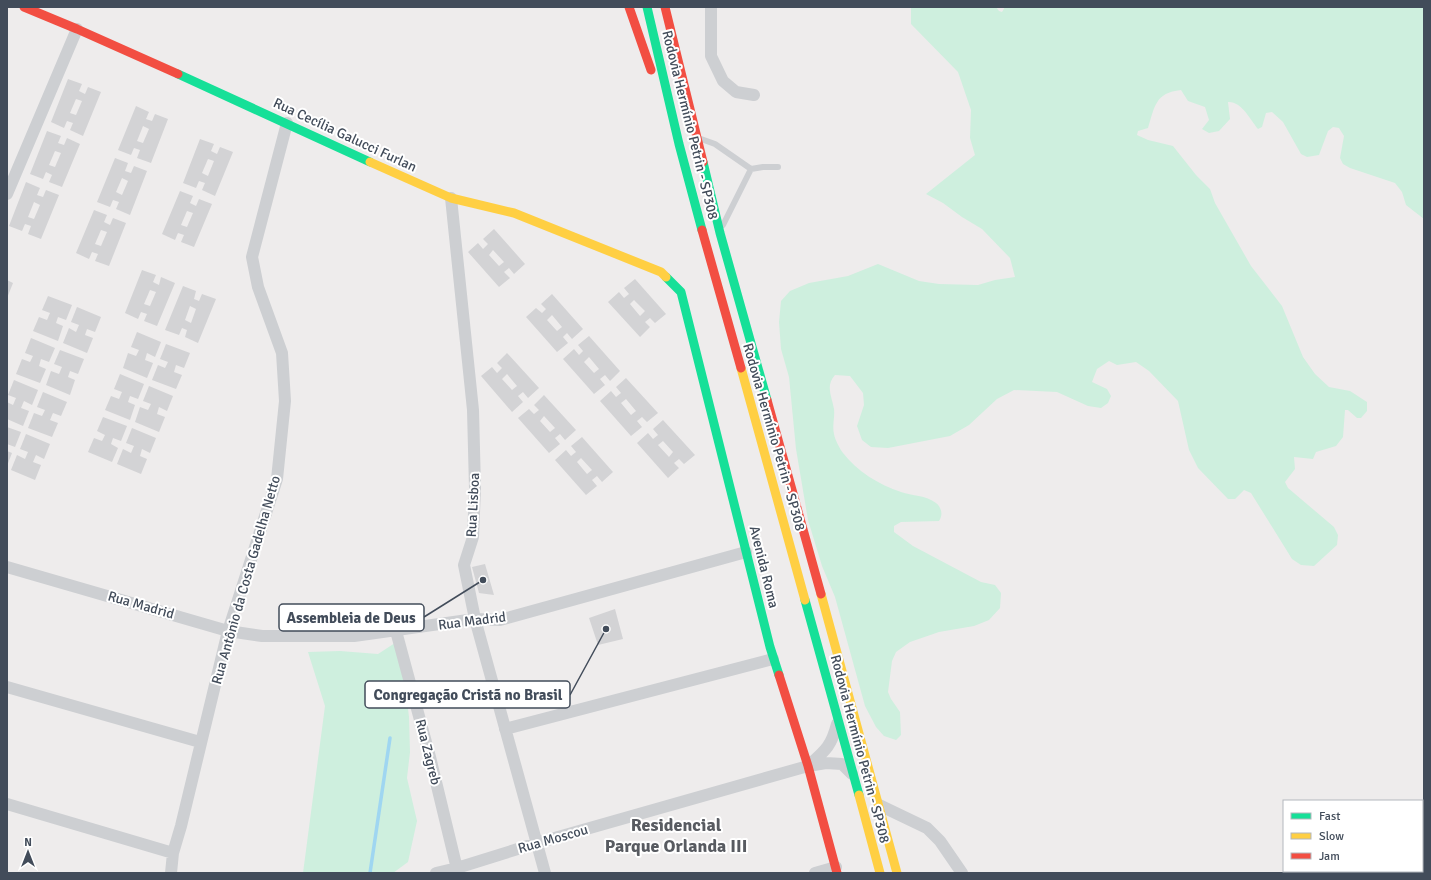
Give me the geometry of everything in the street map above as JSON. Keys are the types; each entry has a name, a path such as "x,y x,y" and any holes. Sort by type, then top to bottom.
{"main road":[{"name":"Rua Cecília Galucci Furlan","path":"24,7 77,29 451,198 514,213 661,272"},
{"path":"629,7 654,80 679,144"},
{"name":"Rodovia Hermínio Petrin - SP308","path":"647,7 679,144 704,238 761,438 880,873"},
{"path":"665,7 720,233 777,434 897,873"},
{"path":"680,29 693,125"},
{"name":"Avenida Roma","path":"661,272 681,292 773,659 808,766 837,870"}],"street":[{"path":"711,7 711,56 723,81 736,92 754,95"},
{"path":"7,194 77,29"},
{"name":"Rua Antônio da Costa Gadelha Netto","path":"171,873 173,853 181,826 200,742 228,631 277,479 285,401 282,353 258,286 252,257 287,123"},
{"name":"Rua Lisboa","path":"451,198 473,410 475,488 473,537 464,565 475,619 545,873"},
{"name":"Rua Madrid","path":"7,567 228,631 262,636 354,636 475,619 500,620 746,552"},
{"name":"Rua Zagreb","path":"396,631 430,757 458,871"},
{"path":"505,729 773,659"},
{"path":"7,687 200,742"},
{"path":"808,766 826,750 833,739 838,721"},
{"name":"Rua Moscou","path":"436,873 458,871 537,843 808,766 826,763 842,764 852,774"},
{"path":"7,804 173,853"},
{"path":"879,805 927,828 940,841 962,873"},
{"path":"815,873 837,870"}],"lane":[{"path":"696,137 715,144 751,169 778,167"},
{"path":"720,233 751,169"}],"green space":[{"path":"911,7 996,7 1002,12 1005,7 1424,7 1424,219 1406,205 1402,192 1395,183 1350,168 1343,164 1340,158 1344,136 1339,128 1333,127 1328,131 1319,155 1307,157 1301,154 1283,122 1272,112 1266,113 1262,127 1258,129 1241,107 1233,102 1228,102 1230,119 1219,131 1209,133 1202,129 1209,120 1205,107 1188,101 1181,90 1166,94 1161,98 1157,102 1148,128 1138,131 1137,135 1148,140 1173,146 1196,175 1210,189 1215,203 1251,266 1282,306 1303,357 1315,374 1329,387 1350,391 1367,402 1367,411 1361,418 1357,418 1348,410 1345,410 1343,437 1336,446 1316,452 1313,459 1294,457 1295,469 1285,482 1288,488 1334,527 1338,535 1337,545 1314,566 1301,565 1292,559 1251,493 1244,490 1235,499 1228,499 1198,468 1189,450 1178,401 1149,371 1136,362 1117,365 1109,361 1097,369 1092,382 1107,389 1111,396 1108,403 1101,408 1088,406 1057,392 1014,390 997,399 969,425 950,436 888,448 871,447 862,440 857,426 864,405 863,393 850,376 835,375 830,383 834,409 833,431 836,442 843,453 855,466 869,477 901,492 928,498 936,503 941,509 939,521 901,522 894,526 894,532 913,546 981,582 995,585 1001,593 1000,608 989,620 974,626 939,632 910,642 896,652 892,661 888,692 900,712 901,735 896,740 884,736 876,727 865,706 835,597 822,566 808,520 796,449 789,377 781,349 779,322 781,301 790,291 809,283 848,276 878,264 919,281 939,284 978,285 995,280 1015,277 1010,258 982,229 943,203 926,194 975,155 970,138 971,110 958,72 911,24"},
{"path":"395,643 403,668 409,717 410,752 407,778 417,821 408,862 393,873 303,873 325,706 308,652 340,651 378,654"}],"building":[{"path":"68,79 82,84 79,91 85,94 88,87 101,92 83,136 70,130 73,123 67,121 64,128 51,122","holes":["76,99 82,101 76,115 70,113"]},
{"path":"136,106 149,112 146,119 152,121 155,114 168,119 151,163 137,158 140,150 134,148 131,155 118,150","holes":["143,126 149,129 143,143 137,141"]},
{"path":"47,131 61,136 58,143 64,145 67,138 80,144 62,187 49,182 52,175 46,172 43,179 30,174","holes":["55,151 61,153 55,167 49,165"]},
{"path":"200,139 214,144 211,151 217,154 220,147 233,152 215,196 202,190 205,183 199,181 196,188 183,183","holes":["208,159 214,161 208,176 202,173"]},
{"path":"115,158 128,163 125,171 131,173 134,166 147,171 130,215 116,209 119,202 113,200 110,207 97,202","holes":["122,178 128,181 122,195 116,192"]},
{"path":"26,182 40,188 37,195 43,197 46,190 59,195 41,239 28,234 31,226 25,224 22,231 9,226","holes":["34,202 40,205 34,219 28,217"]},
{"path":"180,191 193,196 190,203 196,206 199,199 212,204 194,247 181,242 184,235 178,233 175,240 162,234","holes":["187,211 193,213 187,227 181,225"]},
{"path":"94,210 107,215 104,222 110,225 113,218 126,223 109,266 95,261 98,254 92,252 89,259 76,253","holes":["101,230 107,232 101,246 95,244"]},
{"path":"494,229 525,264 514,274 509,268 504,272 510,278 499,287 468,252 478,243 483,249 488,244 483,239","holes":["493,250 504,262 499,266 489,255"]},
{"path":"142,270 156,275 153,282 159,285 161,277 175,283 157,326 144,321 147,314 141,312 138,319 125,313","holes":["150,290 156,292 150,306 144,304"]},
{"path":"635,279 666,314 655,323 650,318 645,322 650,327 640,337 608,302 619,292 624,298 629,294 624,288","holes":["634,300 645,311 640,316 630,304"]},
{"path":"7,280 13,283 7,298"},
{"path":"183,286 196,291 194,299 199,301 202,294 216,299 198,343 185,337 187,330 182,328 179,335 165,330","holes":["190,306 196,309 191,323 185,320"]},
{"path":"552,294 583,329 572,339 567,333 563,337 568,343 557,352 526,317 536,308 542,313 546,309 541,304","holes":["552,315 562,327 557,331 547,320"]},
{"path":"48,296 72,305 66,320 58,317 56,323 63,326 58,341 33,331 39,317 47,320 50,313 42,310"},
{"path":"77,307 101,317 95,332 87,329 85,335 93,338 87,353 63,343 69,328 76,332 79,325 71,322"},
{"path":"137,332 161,342 155,357 147,353 145,360 153,363 147,378 123,368 128,353 136,356 139,350 131,347"},
{"path":"589,336 620,371 610,381 605,375 600,379 605,385 594,394 563,359 574,349 579,355 583,351 578,345","holes":["589,357 599,369 594,373 584,362"]},
{"path":"31,338 55,348 49,362 41,359 39,366 46,369 40,383 16,374 22,359 30,362 33,356 25,353"},
{"path":"166,344 190,353 184,368 176,365 174,372 182,375 176,389 152,380 158,365 165,368 168,362 160,359"},
{"path":"60,350 84,359 78,374 70,371 68,377 75,380 70,395 46,385 51,371 59,374 62,367 54,364"},
{"path":"507,353 539,388 528,398 523,392 518,396 523,402 512,412 481,376 492,367 497,373 502,368 497,363","holes":["507,374 517,386 512,390 502,379"]},
{"path":"120,374 144,384 138,399 130,396 128,402 135,405 130,420 105,410 111,396 119,399 122,392 114,389"},
{"path":"626,378 658,413 647,422 642,417 637,421 642,427 631,436 600,401 611,391 616,397 621,393 616,387","holes":["626,399 636,411 631,415 621,403"]},
{"path":"14,380 38,390 32,405 24,401 21,408 29,411 23,426 7,419 7,402 13,405 16,398 8,395"},
{"path":"149,386 173,396 167,411 159,407 157,414 165,417 159,432 135,422 140,407 148,410 151,404 143,401"},
{"path":"43,392 67,402 61,416 53,413 50,420 58,423 52,437 28,428 34,413 42,416 45,410 37,407"},
{"path":"544,395 576,430 565,440 560,434 555,438 560,444 549,453 518,418 529,409 534,414 539,410 534,405","holes":["544,416 555,428 550,432 540,421"]},
{"path":"103,417 127,426 121,441 113,438 111,444 118,448 112,462 88,452 94,438 102,441 105,435 97,431"},
{"path":"663,420 695,455 684,464 679,459 674,463 679,468 668,478 637,443 648,433 653,439 658,435 653,429","holes":["663,441 673,452 669,457 658,445"]},
{"path":"7,427 21,432 15,447 7,444"},
{"path":"132,428 156,438 150,453 142,449 140,456 147,459 141,474 117,464 123,449 131,453 134,446 126,443"},
{"path":"26,434 50,444 44,459 36,455 33,462 41,465 35,480 11,470 17,455 25,459 28,452 20,449"},
{"path":"582,437 613,472 602,482 597,476 592,480 597,486 586,495 555,460 566,450 571,456 576,452 571,446","holes":["581,458 592,470 587,474 577,462"]},
{"path":"7,451 12,453 7,466"},
{"path":"485,564 494,595 479,593 472,567"},
{"path":"615,609 623,639 598,645 589,618"}],"waterway":[{"path":"370,873 390,738"}],"traffic: fast":[{"path":"647,7 679,144 702,230"},
{"path":"178,74 370,162"},
{"path":"703,162 720,233 767,400"},
{"path":"666,277 681,292 770,647 779,675"},
{"path":"805,600 859,795"}],"traffic: slow":[{"path":"370,162 451,198 514,213 661,272 666,277"},
{"path":"741,368 805,600"},
{"path":"821,594 897,873"},
{"path":"859,795 880,873"}],"traffic: jam":[{"path":"24,7 178,74"},
{"path":"629,7 651,70"},
{"path":"665,7 703,162"},
{"path":"702,230 741,368"},
{"path":"767,400 821,594"},
{"path":"779,675 808,766 837,873"}],"place":[{"name":"Assembleia de Deus","path":"483,580"},
{"name":"Congregação Cristã no Brasil","path":"606,629"}],"district":[{"name":"Residencial Parque Orlanda III","path":"676,835"}]}
